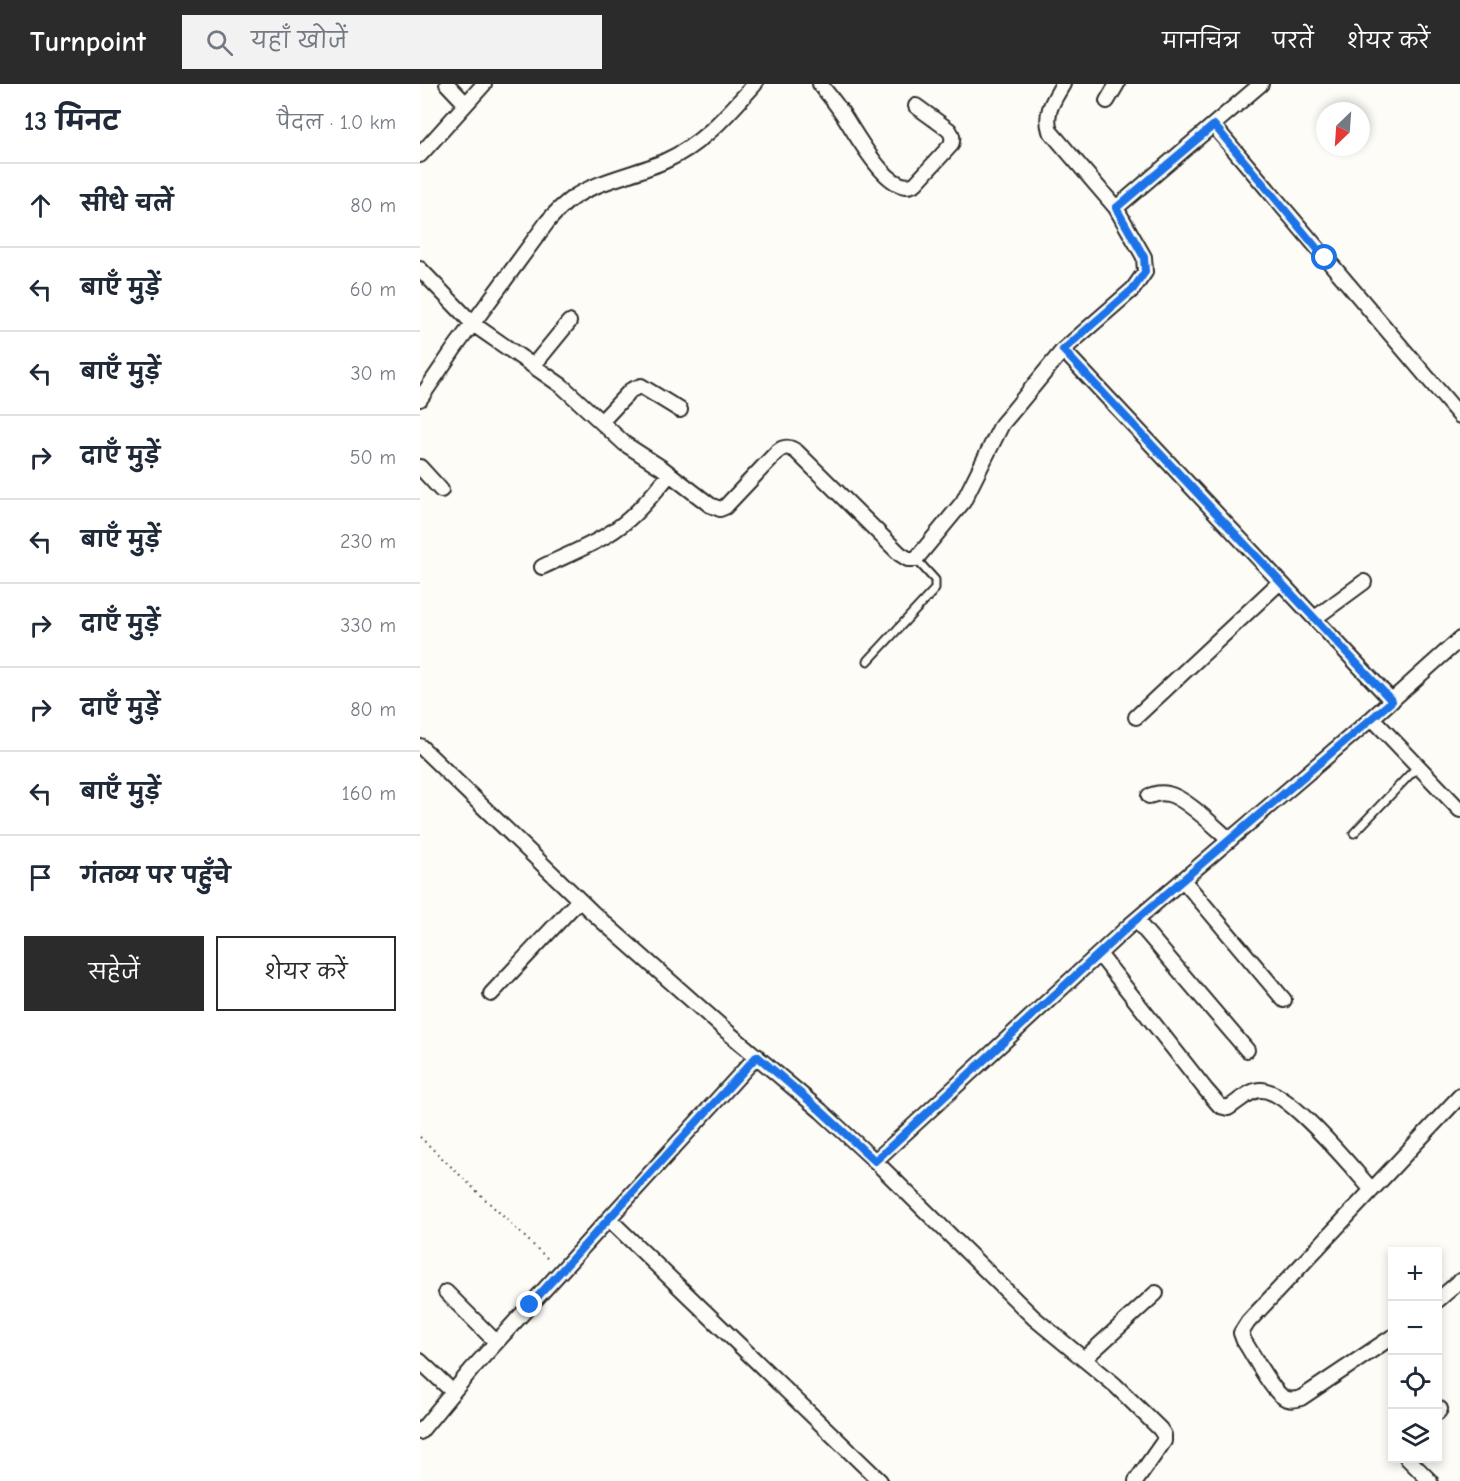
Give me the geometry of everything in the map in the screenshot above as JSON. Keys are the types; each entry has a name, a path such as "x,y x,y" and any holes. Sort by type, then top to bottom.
{"street":[{"path":"447,84 466,104"},
{"path":"420,155 484,84"},
{"path":"420,399 548,221 572,198 665,162 687,149 720,123 755,84"},
{"path":"820,84 840,109 875,164 904,186 910,187 951,145 952,141 949,130 916,106"},
{"path":"421,272 473,324 562,386 625,444 670,474 710,505 720,509 725,507 777,452 782,448 792,448 900,554 909,559 916,559 963,502 1002,424 1063,350 1133,289 1145,272 1144,257 1116,208 1050,131 1047,121 1049,110 1063,84"},
{"path":"1107,101 1117,84"},
{"path":"1116,208 1261,84"},
{"path":"1214,125 1460,416"},
{"path":"533,366 569,322"},
{"path":"1063,350 1392,701"},
{"path":"601,422 631,390 641,386 680,410"},
{"path":"420,467 441,490"},
{"path":"542,567 612,532 630,518 670,474"},
{"path":"1136,717 1280,582"},
{"path":"1315,618 1364,582"},
{"path":"875,1161 1136,920 1392,701 1460,639"},
{"path":"1372,718 1460,810"},
{"path":"420,746 579,900 821,1111 1034,1318 1115,1385 1154,1423 1164,1436 1162,1446 1136,1481"},
{"path":"1149,796 1172,794 1194,809 1230,840"},
{"path":"1184,880 1284,1000"},
{"path":"491,994 579,900"},
{"path":"1136,920 1247,1050"},
{"path":"1099,954 1220,1106 1228,1108 1253,1091 1268,1090 1278,1094 1294,1107 1372,1190"},
{"path":"420,1432 496,1342 757,1056"},
{"path":"1388,1340 1301,1398 1294,1400 1283,1397 1277,1392 1241,1333 1248,1322 1460,1096"},
{"path":"609,1219 880,1481"},
{"path":"1442,1296 1460,1281"},
{"path":"446,1292 496,1342"},
{"path":"1084,1359 1156,1293"},
{"path":"420,1361 453,1392"},
{"path":"1412,1463 1430,1481"}],"lane":[{"path":"868,661 935,589 934,580 916,559"},
{"path":"1354,833 1418,766"}],"path":[{"path":"420,1137 561,1271"}],"route":[{"path":"530,1305 757,1056 875,1161 1130,925 1392,701 1063,350 1133,289 1145,272 1144,257 1116,208 1214,125 1325,258"}]}
